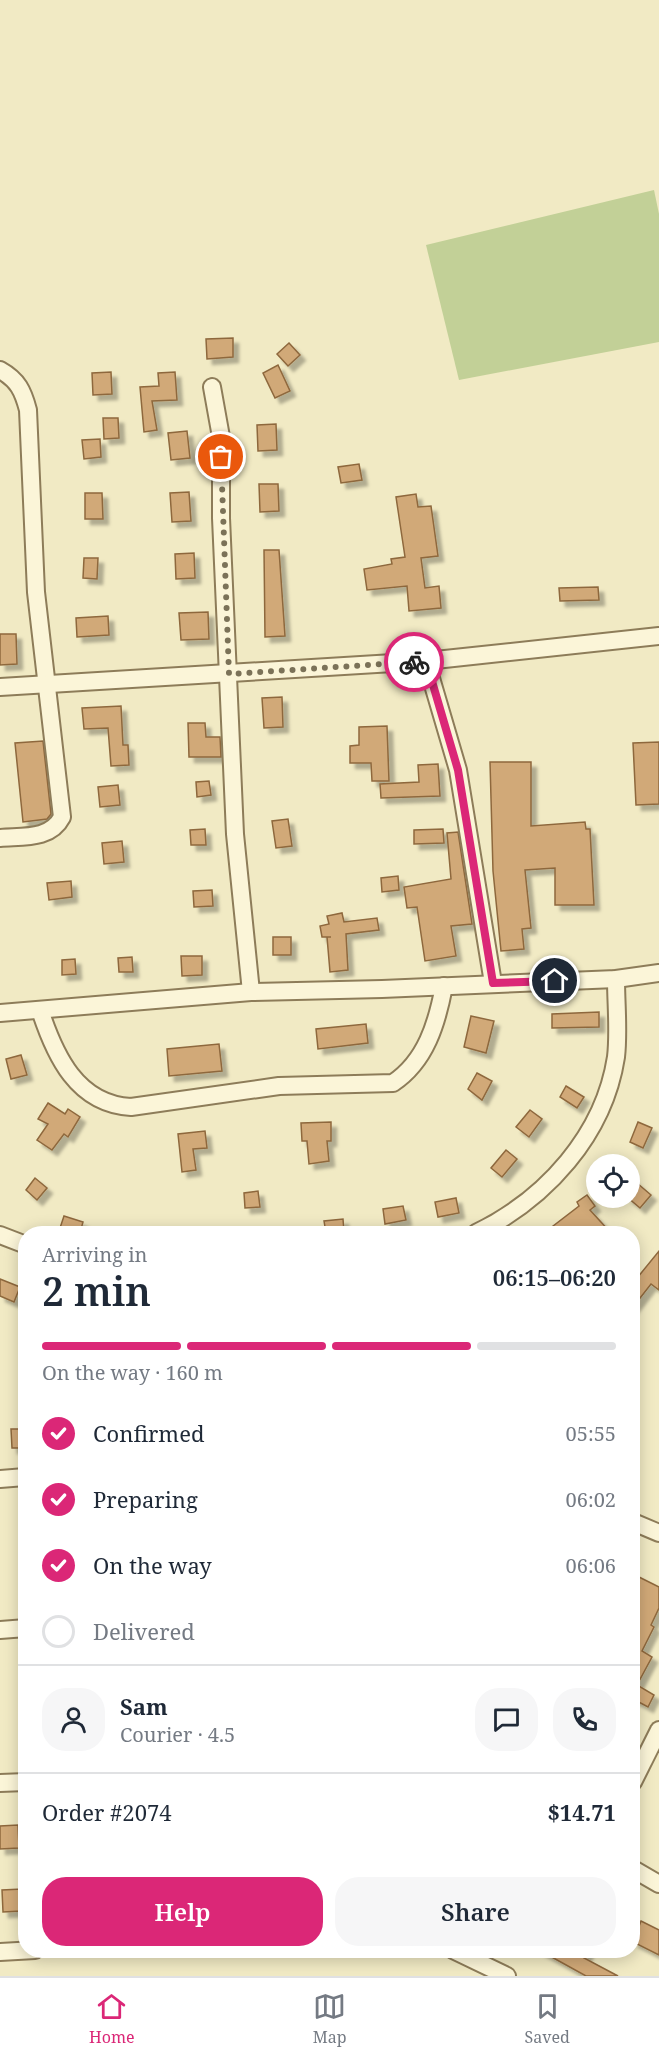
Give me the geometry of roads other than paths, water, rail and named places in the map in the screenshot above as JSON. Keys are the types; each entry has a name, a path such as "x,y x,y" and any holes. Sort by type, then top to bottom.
{"street":[{"path":"0,370 12,376 23,390 28,410 36,592 62,817 57,827 47,833 0,838"},
{"path":"212,387 221,437 221,518 235,834 251,992"},
{"path":"0,687 426,661 659,636"},
{"path":"426,661 458,770 493,983"},
{"path":"0,1013 251,992 616,979 659,974"},
{"path":"490,1226 544,1190 575,1153 603,1104 616,1056 616,979"},
{"path":"40,1010 51,1044 62,1065 74,1079 101,1100 116,1106 132,1107 279,1086 393,1083 405,1075 428,1041 437,1023 444,986"},
{"path":"0,1235 18,1242"},
{"path":"0,1479 18,1478"},
{"path":"640,1525 659,1533"},
{"path":"0,1629 18,1628"},
{"path":"640,1768 659,1730"},
{"path":"0,1783 18,1782"},
{"path":"640,1873 659,1884"},
{"path":"0,1952 18,1951"},
{"path":"470,1958 507,1976"}]}
